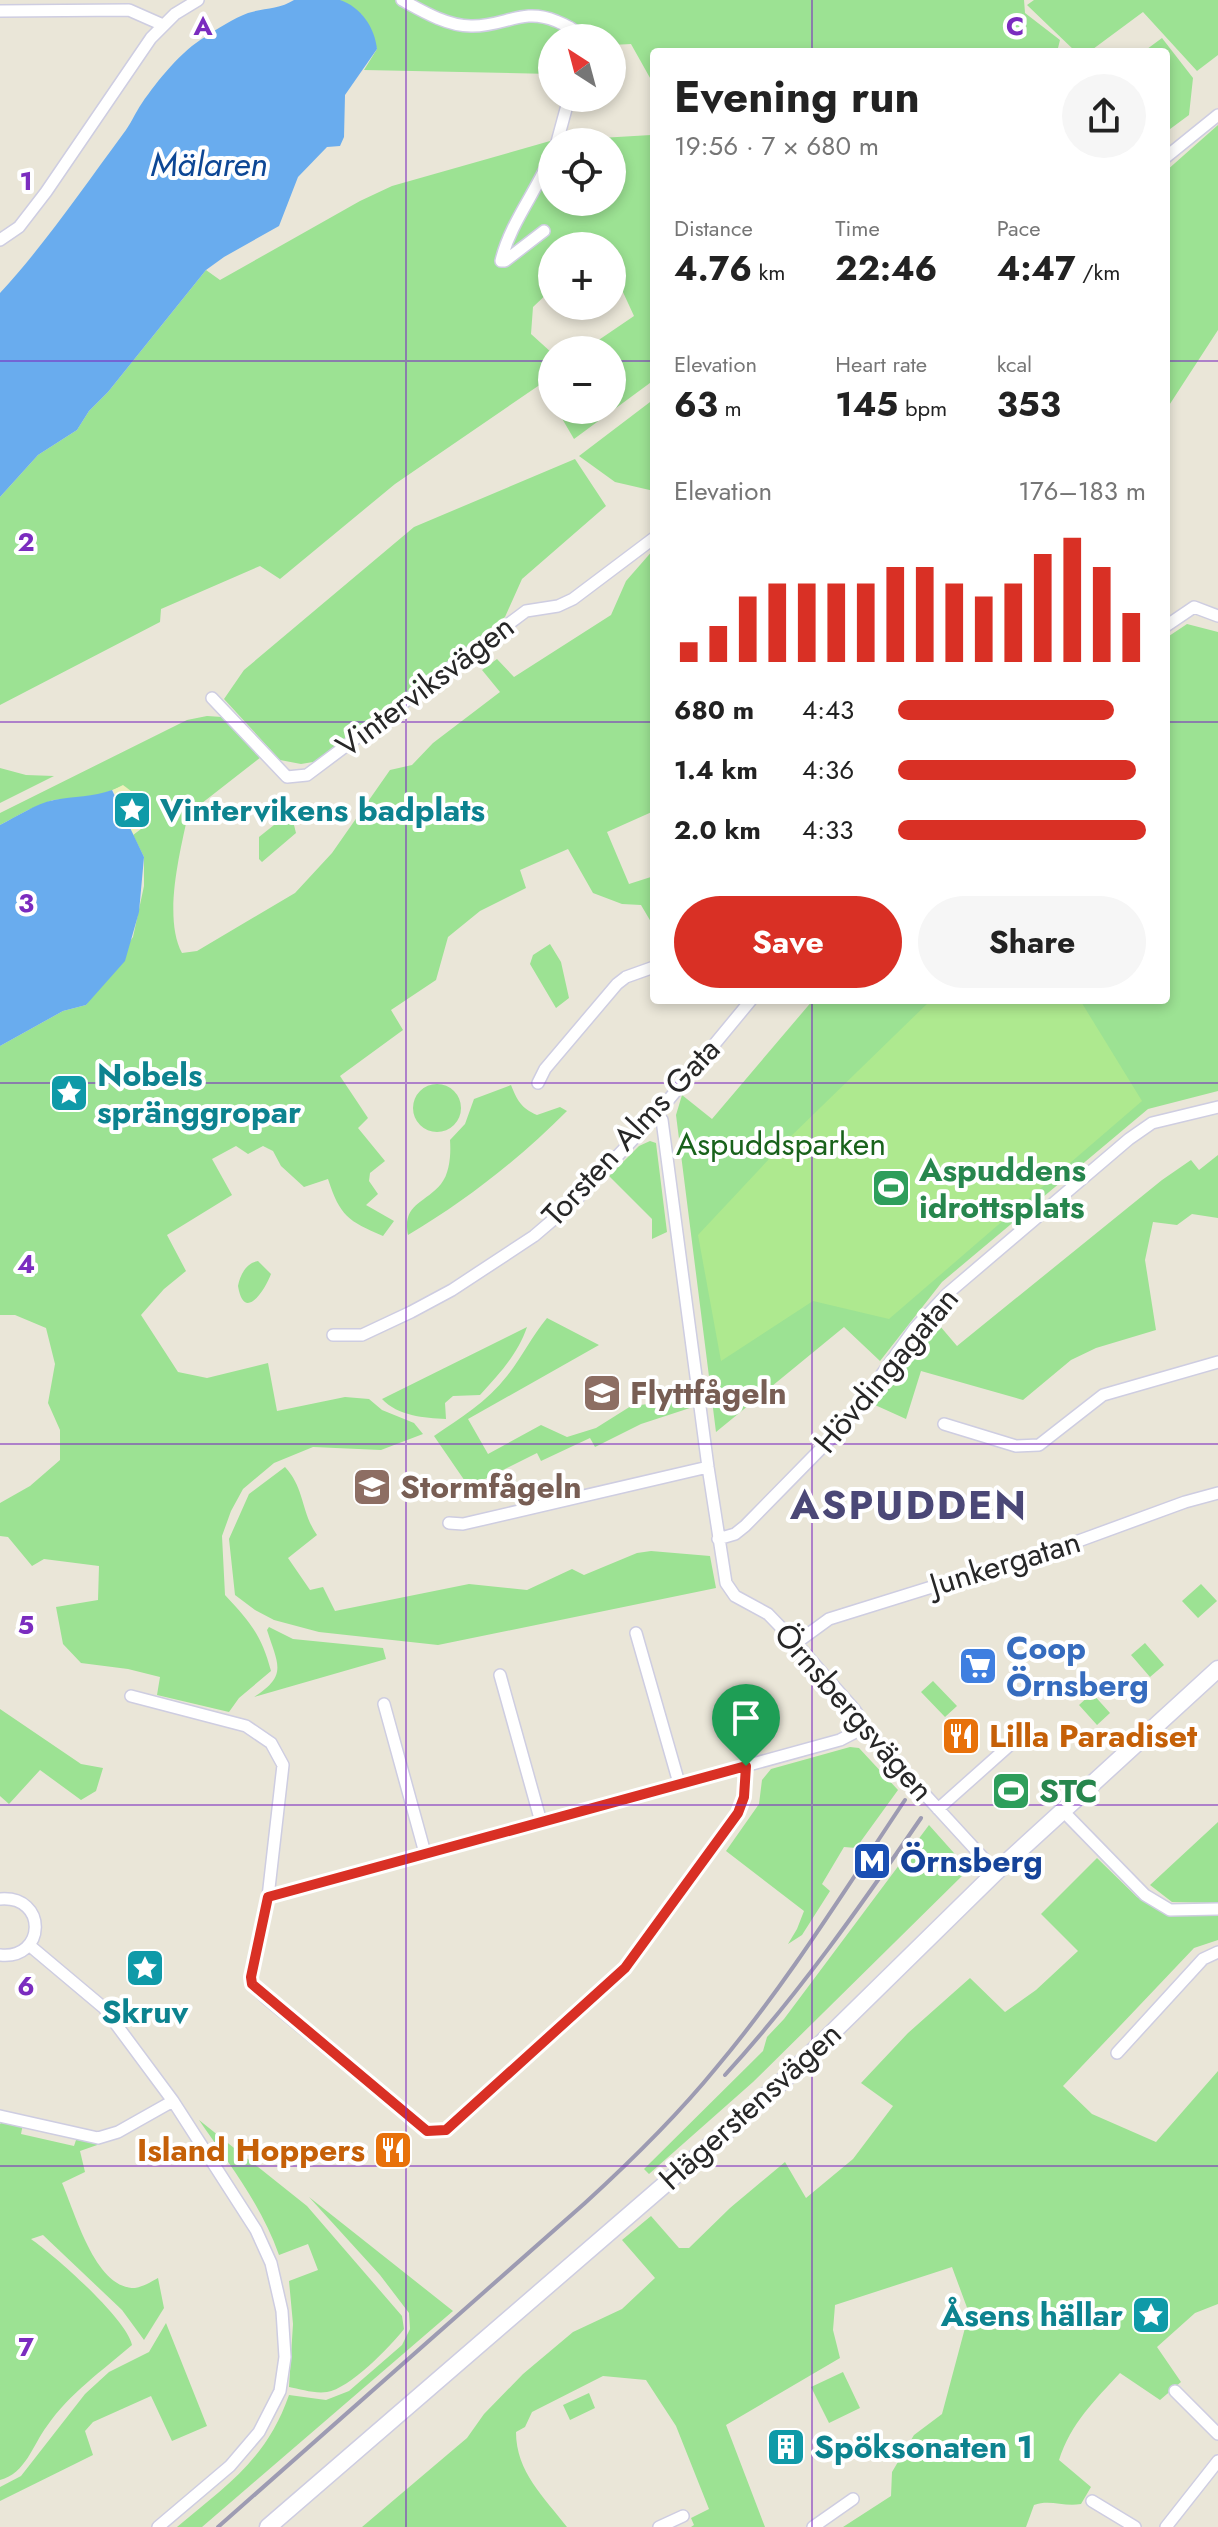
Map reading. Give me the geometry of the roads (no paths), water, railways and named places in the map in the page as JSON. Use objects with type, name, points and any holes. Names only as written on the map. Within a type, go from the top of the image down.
[{"type":"street","points":[[0,240],[19,227],[46,192],[163,25],[198,0]]},
{"type":"street","points":[[402,0],[433,16],[470,26],[526,15],[545,16],[563,24]]},
{"type":"street","points":[[0,11],[129,10],[163,25]]},
{"type":"street","points":[[1170,154],[1218,115]]},
{"type":"street","points":[[538,183],[506,239],[501,261],[544,231]]},
{"type":"street","name":"Vinterviksvägen","points":[[212,698],[287,777],[307,775],[526,611],[558,606],[573,599],[650,541]]},
{"type":"street","points":[[1170,623],[1194,607],[1218,616]]},
{"type":"street","points":[[538,1083],[545,1069],[617,984],[626,977],[650,968]]},
{"type":"street","name":"Torsten Alms Gata","points":[[333,1335],[362,1335],[411,1312],[452,1290],[534,1236],[575,1201],[656,1115],[744,1004]]},
{"type":"street","name":"Hövdingagatan","points":[[718,1539],[735,1534],[745,1526],[849,1420],[915,1328],[947,1294],[1129,1139],[1152,1123],[1218,1107]]},
{"type":"street","points":[[656,1115],[662,1120],[718,1539]]},
{"type":"street","points":[[944,1424],[1016,1446],[1039,1445],[1103,1395],[1218,1362]]},
{"type":"street","points":[[449,1523],[463,1524],[708,1467]]},
{"type":"street","name":"Junkergatan","points":[[796,1643],[829,1619],[1073,1543],[1218,1493]]},
{"type":"street","name":"Örnsbergsvägen","points":[[718,1539],[730,1590],[735,1596],[768,1614],[796,1643],[854,1709],[865,1727],[996,1872]]},
{"type":"street","points":[[636,1633],[679,1783]]},
{"type":"street","name":"Hägerstensvägen","points":[[268,2527],[737,2122],[996,1872],[1218,1669]]},
{"type":"street","points":[[500,1675],[541,1822]]},
{"type":"street","points":[[131,1696],[246,1726],[271,1743],[283,1765],[268,1897],[252,1984],[427,2131],[446,2130],[625,1968],[738,1813],[744,1797],[746,1766]]},
{"type":"street","points":[[384,1704],[425,1853]]},
{"type":"street","points":[[268,1897],[840,1740],[865,1727]]},
{"type":"street","name":"Örnsbergsvägen","points":[[938,1809],[1011,1744]]},
{"type":"street","points":[[1062,1810],[1145,1895],[1170,1910],[1218,1909]]},
{"type":"street","points":[[0,1899],[18,1900],[31,1912],[36,1929],[29,1945],[16,1955],[0,1955]]},
{"type":"street","points":[[29,1945],[104,2008],[173,2101],[256,2230],[271,2263],[282,2311],[285,2357],[280,2391],[259,2432],[230,2466],[158,2527]]},
{"type":"street","points":[[1117,2053],[1203,1959],[1218,1952]]},
{"type":"street","points":[[0,2116],[98,2138],[118,2132],[173,2101]]},
{"type":"street","points":[[1175,2391],[1218,2434]]},
{"type":"street","points":[[1166,2527],[1218,2461]]},
{"type":"street","points":[[813,2527],[853,2499]]},
{"type":"street","points":[[1092,2501],[1135,2527]]},
{"type":"street","points":[[659,2527],[683,2516]]},
{"type":"water","name":"Mälaren","points":[[294,0],[340,0],[348,3],[366,19],[373,33],[377,49],[345,95],[344,137],[340,146],[327,147],[298,177],[279,226],[206,270],[108,392],[89,411],[77,430],[38,455],[0,497],[0,293],[49,235],[126,130],[148,94],[179,58],[196,43],[237,18]]},
{"type":"water","points":[[112,790],[144,857],[139,912],[125,961],[86,1005],[63,1011],[0,1046],[0,825],[47,802]]},
{"type":"railway","points":[[218,2527],[585,2203],[669,2121],[766,2004],[905,1800]]},
{"type":"railway","points":[[725,2075],[803,1982],[921,1818]]},
{"type":"place","name":"Vintervikens badplats","points":[[132,810]]},
{"type":"place","name":"Nobels spränggropar","points":[[69,1093]]},
{"type":"place","name":"Aspuddens idrottsplats","points":[[891,1188]]},
{"type":"place","name":"Flyttfågeln","points":[[602,1393]]},
{"type":"place","name":"Stormfågeln","points":[[372,1487]]},
{"type":"place","name":"Coop Örnsberg","points":[[978,1666]]},
{"type":"place","name":"Lilla Paradiset","points":[[961,1736]]},
{"type":"place","name":"STC","points":[[1011,1791]]},
{"type":"place","name":"Örnsberg","points":[[872,1861]]},
{"type":"place","name":"Skruv","points":[[145,1968]]},
{"type":"place","name":"Island Hoppers","points":[[393,2150]]},
{"type":"place","name":"Åsens hällar","points":[[1151,2315]]},
{"type":"place","name":"Spöksonaten 1","points":[[786,2447]]},
{"type":"district","name":"ASPUDDEN","points":[[909,1505]]},
{"type":"park label","name":"Aspuddsparken","points":[[781,1144]]}]
